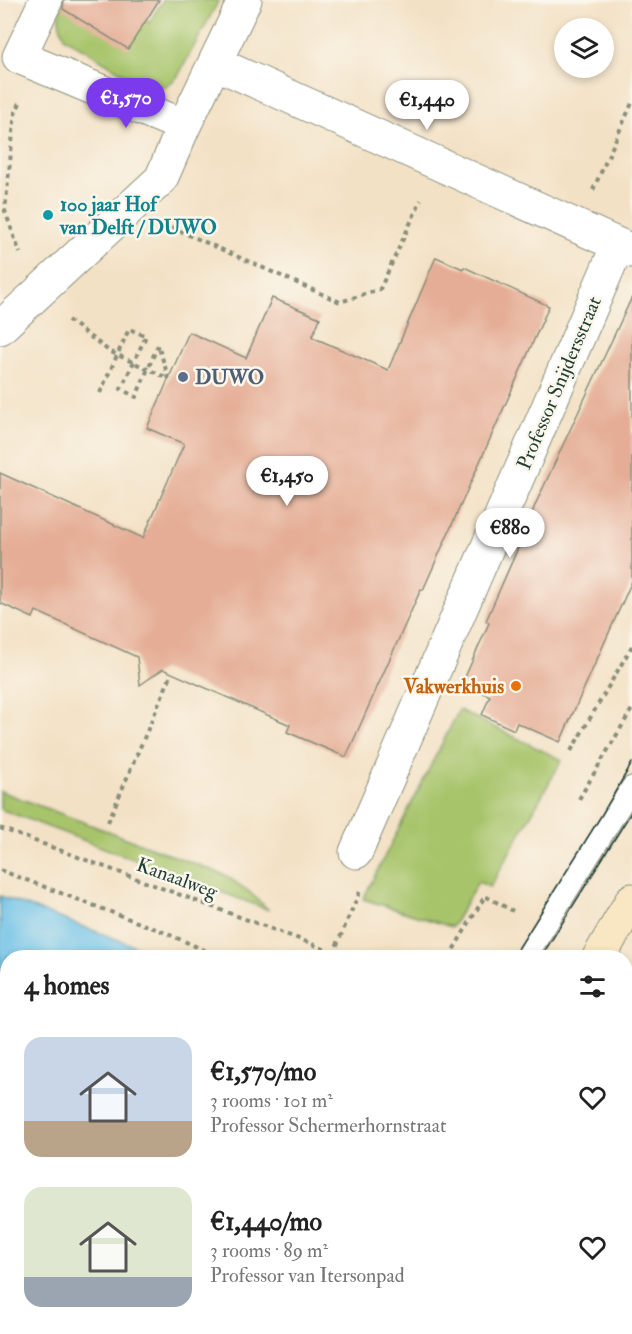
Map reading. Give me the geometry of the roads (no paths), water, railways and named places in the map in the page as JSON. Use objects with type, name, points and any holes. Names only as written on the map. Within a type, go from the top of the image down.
[{"type":"main road","points":[[603,950],[632,900]]},
{"type":"street","points":[[46,0],[19,57],[184,126]]},
{"type":"street","points":[[0,328],[161,179],[245,0]]},
{"type":"street","points":[[215,63],[625,248]]},
{"type":"street","name":"Professor Snijdersstraat","points":[[356,852],[625,248]]},
{"type":"lane","points":[[530,950],[632,787]]},
{"type":"water","points":[[0,896],[146,950],[0,950]]},
{"type":"tram line","points":[[517,950],[632,763]]},
{"type":"tram line","points":[[545,950],[632,811]]},
{"type":"place","name":"100 jaar Hof van Delft / DUWO","points":[[48,215]]},
{"type":"place","name":"DUWO","points":[[183,377]]},
{"type":"place","name":"Vakwerkhuis","points":[[516,686]]}]
